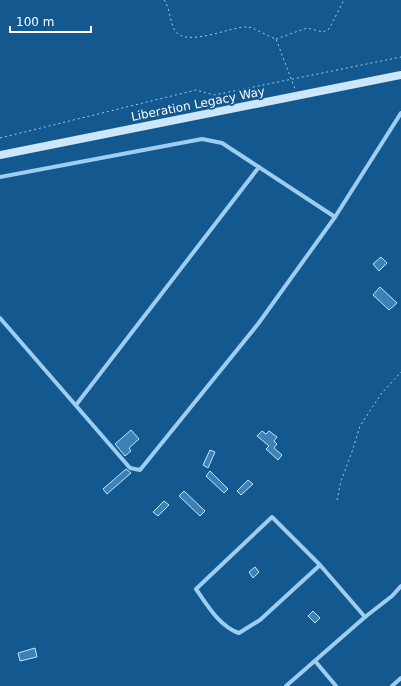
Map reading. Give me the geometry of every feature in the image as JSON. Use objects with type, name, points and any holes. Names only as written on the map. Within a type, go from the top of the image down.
[{"type":"main road","name":"Liberation Legacy Way","points":[[0,155],[401,75]]},
{"type":"street","points":[[0,318],[130,468],[140,470],[258,324],[335,217],[401,113]]},
{"type":"street","points":[[0,177],[202,139],[222,143],[335,217]]},
{"type":"street","points":[[76,405],[226,212],[259,167]]},
{"type":"street","points":[[320,565],[260,620],[239,633],[231,630],[213,612],[196,589],[272,517],[320,565],[365,618]]},
{"type":"street","points":[[286,686],[392,596],[401,586]]},
{"type":"street","points":[[315,661],[336,686]]},
{"type":"street","points":[[392,686],[401,678]]},
{"type":"path","points":[[164,0],[173,27],[180,36],[189,38],[229,31],[238,27],[250,27],[263,35],[276,39],[307,28],[323,32],[329,29],[344,0]]},
{"type":"path","points":[[276,39],[290,79],[298,96]]},
{"type":"path","points":[[0,138],[196,90],[214,94],[401,57]]},
{"type":"path","points":[[337,500],[341,481],[360,426],[381,394],[401,372]]},
{"type":"building","points":[[381,257],[387,263],[379,271],[373,264]]},
{"type":"building","points":[[380,287],[397,303],[389,310],[373,295]]},
{"type":"building","points":[[131,430],[139,439],[129,448],[131,451],[125,456],[115,444]]},
{"type":"building","points":[[262,431],[266,434],[269,431],[277,437],[274,441],[277,444],[274,448],[282,455],[278,460],[266,449],[269,446],[257,436]]},
{"type":"building","points":[[210,450],[215,452],[208,468],[203,465]]},
{"type":"building","points":[[126,469],[131,473],[107,494],[103,489]]},
{"type":"building","points":[[210,471],[228,489],[224,493],[206,476]]},
{"type":"building","points":[[248,480],[253,484],[241,495],[237,491]]},
{"type":"building","points":[[184,491],[205,511],[200,516],[179,496]]},
{"type":"building","points":[[164,501],[169,505],[158,516],[153,512]]},
{"type":"building","points":[[255,567],[259,572],[253,578],[249,572]]},
{"type":"building","points":[[313,611],[320,618],[315,623],[308,616]]},
{"type":"building","points":[[35,648],[37,657],[20,661],[18,653]]}]
